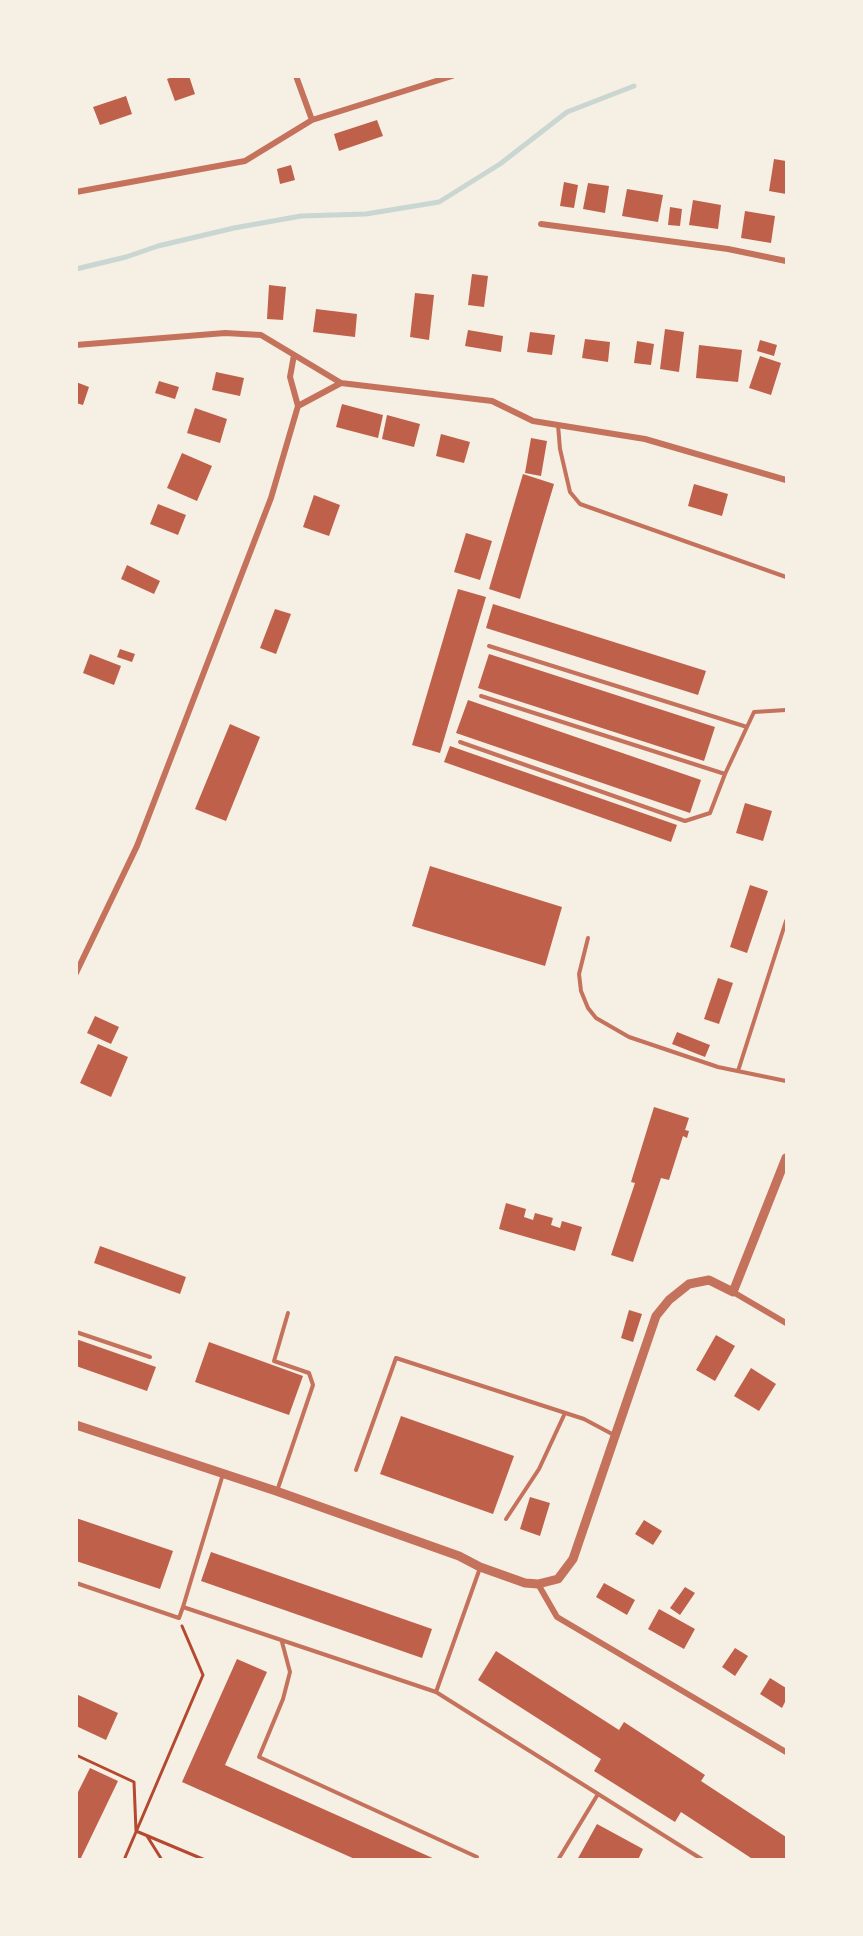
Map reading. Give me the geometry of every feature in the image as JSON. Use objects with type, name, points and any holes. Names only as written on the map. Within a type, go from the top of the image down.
[{"type":"street","points":[[296,76],[312,120]]},
{"type":"street","points":[[76,192],[245,161],[312,120],[452,76]]},
{"type":"street","points":[[541,224],[728,249],[786,261]]},
{"type":"street","points":[[76,345],[225,333],[261,335],[341,383],[492,401],[534,422],[645,439],[786,480]]},
{"type":"street","points":[[76,973],[137,846],[271,498],[298,406],[290,377],[294,355]]},
{"type":"street","points":[[298,406],[341,383]]},
{"type":"street","points":[[733,1292],[786,1158]]},
{"type":"street","points":[[76,1425],[276,1491],[459,1556],[480,1567],[525,1583],[538,1584],[558,1579],[573,1559],[656,1316],[669,1300],[689,1284],[709,1280],[786,1323]]},
{"type":"street","points":[[538,1584],[557,1617],[786,1752]]},
{"type":"lane","points":[[558,425],[560,449],[570,492],[580,504],[786,577]]},
{"type":"lane","points":[[489,646],[747,727]]},
{"type":"lane","points":[[481,696],[725,774]]},
{"type":"lane","points":[[460,742],[685,821],[710,813],[725,774],[754,712],[786,710]]},
{"type":"lane","points":[[738,1071],[786,921]]},
{"type":"lane","points":[[588,938],[579,974],[581,991],[588,1008],[596,1018],[629,1037],[718,1067],[786,1081]]},
{"type":"lane","points":[[276,1491],[313,1385],[309,1373],[274,1361],[288,1313]]},
{"type":"lane","points":[[76,1332],[150,1357]]},
{"type":"lane","points":[[356,1470],[396,1358],[584,1419],[615,1435]]},
{"type":"lane","points":[[506,1518],[539,1470],[565,1413]]},
{"type":"lane","points":[[76,1583],[179,1618],[224,1474]]},
{"type":"lane","points":[[436,1692],[480,1567]]},
{"type":"lane","points":[[183,1607],[436,1692],[703,1860]]},
{"type":"lane","points":[[281,1641],[290,1671],[283,1699],[259,1757],[477,1859]]},
{"type":"lane","points":[[558,1860],[598,1794]]},
{"type":"path","points":[[124,1860],[202,1675],[179,1618]]},
{"type":"path","points":[[76,1755],[134,1782],[136,1831]]},
{"type":"path","points":[[136,1831],[205,1860]]},
{"type":"path","points":[[147,1835],[162,1860]]},
{"type":"building","points":[[175,76],[189,76],[195,94],[175,101],[167,79]]},
{"type":"building","points":[[126,96],[132,114],[100,125],[93,107]]},
{"type":"building","points":[[377,120],[383,136],[339,151],[334,134]]},
{"type":"building","points":[[774,159],[786,161],[786,194],[769,191]]},
{"type":"building","points":[[291,165],[295,180],[280,184],[277,169]]},
{"type":"building","points":[[564,182],[578,185],[574,208],[560,206]]},
{"type":"building","points":[[588,183],[609,186],[605,213],[583,209]]},
{"type":"building","points":[[627,189],[663,195],[658,222],[622,216]]},
{"type":"building","points":[[693,200],[721,205],[718,229],[689,225]]},
{"type":"building","points":[[670,207],[682,209],[680,226],[668,225]]},
{"type":"building","points":[[745,211],[775,216],[771,243],[741,238]]},
{"type":"building","points":[[472,274],[488,276],[484,307],[468,305]]},
{"type":"building","points":[[269,285],[286,287],[283,320],[267,319]]},
{"type":"building","points":[[415,293],[434,295],[429,340],[410,337]]},
{"type":"building","points":[[316,309],[357,314],[355,337],[313,332]]},
{"type":"building","points":[[665,329],[684,332],[679,372],[660,369]]},
{"type":"building","points":[[468,330],[503,336],[501,352],[465,346]]},
{"type":"building","points":[[530,332],[555,335],[552,355],[527,352]]},
{"type":"building","points":[[585,339],[610,342],[608,362],[582,358]]},
{"type":"building","points":[[760,340],[777,345],[774,356],[757,351]]},
{"type":"building","points":[[637,341],[654,344],[651,365],[634,363]]},
{"type":"building","points":[[699,345],[742,350],[738,382],[696,378]]},
{"type":"building","points":[[760,356],[781,363],[771,395],[749,388]]},
{"type":"building","points":[[216,372],[244,378],[240,396],[212,390]]},
{"type":"building","points":[[159,381],[179,387],[175,399],[155,393]]},
{"type":"building","points":[[76,382],[89,387],[83,405],[76,403]]},
{"type":"building","points":[[342,404],[383,415],[378,438],[336,427]]},
{"type":"building","points":[[195,408],[227,419],[220,443],[187,433]]},
{"type":"building","points":[[387,415],[420,424],[414,447],[382,439]]},
{"type":"building","points":[[441,434],[470,442],[464,463],[436,456]]},
{"type":"building","points":[[531,438],[547,441],[541,476],[525,473]]},
{"type":"building","points":[[182,453],[212,466],[197,501],[167,488]]},
{"type":"building","points":[[523,474],[554,484],[520,599],[489,589]]},
{"type":"building","points":[[694,484],[728,494],[722,516],[688,506]]},
{"type":"building","points":[[314,495],[340,505],[329,536],[303,527]]},
{"type":"building","points":[[158,504],[186,515],[178,535],[150,524]]},
{"type":"building","points":[[466,533],[492,541],[480,580],[454,572]]},
{"type":"building","points":[[127,565],[160,581],[154,594],[121,579]]},
{"type":"building","points":[[458,589],[486,597],[440,753],[412,745]]},
{"type":"building","points":[[493,604],[706,671],[698,695],[486,628]]},
{"type":"building","points":[[275,609],[291,614],[276,654],[260,648]]},
{"type":"building","points":[[120,649],[135,654],[132,662],[117,657]]},
{"type":"building","points":[[90,654],[121,666],[114,685],[83,673]]},
{"type":"building","points":[[489,654],[715,727],[704,761],[478,688]]},
{"type":"building","points":[[468,700],[701,780],[690,813],[456,733]]},
{"type":"building","points":[[230,724],[260,737],[226,821],[195,809]]},
{"type":"building","points":[[450,746],[677,825],[671,842],[444,762]]},
{"type":"building","points":[[745,803],[772,811],[763,841],[736,833]]},
{"type":"building","points":[[430,866],[562,907],[545,966],[412,926]]},
{"type":"building","points":[[750,885],[768,891],[747,953],[730,947]]},
{"type":"building","points":[[718,978],[733,983],[719,1024],[704,1019]]},
{"type":"building","points":[[95,1016],[119,1027],[111,1044],[87,1033]]},
{"type":"building","points":[[677,1032],[710,1045],[705,1057],[672,1044]]},
{"type":"building","points":[[98,1044],[128,1057],[111,1097],[80,1083]]},
{"type":"building","points":[[654,1107],[689,1118],[685,1130],[689,1131],[687,1138],[683,1136],[669,1180],[661,1178],[633,1262],[611,1255],[635,1183],[631,1182]]},
{"type":"building","points":[[506,1203],[526,1209],[524,1217],[533,1220],[535,1213],[553,1218],[551,1225],[560,1228],[562,1221],[582,1227],[575,1251],[499,1229]]},
{"type":"building","points":[[100,1246],[186,1277],[180,1294],[94,1263]]},
{"type":"building","points":[[629,1310],[642,1314],[633,1342],[621,1338]]},
{"type":"building","points":[[716,1335],[735,1346],[715,1381],[696,1370]]},
{"type":"building","points":[[76,1339],[156,1367],[147,1391],[76,1366]]},
{"type":"building","points":[[209,1342],[303,1376],[289,1415],[195,1382]]},
{"type":"building","points":[[751,1368],[776,1384],[759,1411],[734,1396]]},
{"type":"building","points":[[401,1416],[514,1456],[493,1514],[380,1474]]},
{"type":"building","points":[[530,1497],[550,1503],[540,1536],[520,1529]]},
{"type":"building","points":[[76,1518],[173,1551],[160,1589],[76,1561]]},
{"type":"building","points":[[644,1520],[662,1531],[653,1545],[635,1534]]},
{"type":"building","points":[[211,1552],[432,1629],[422,1658],[201,1581]]},
{"type":"building","points":[[604,1583],[635,1600],[627,1615],[596,1597]]},
{"type":"building","points":[[685,1587],[695,1593],[680,1615],[670,1608]]},
{"type":"building","points":[[659,1609],[695,1629],[684,1649],[648,1629]]},
{"type":"building","points":[[735,1648],[748,1656],[735,1676],[722,1667]]},
{"type":"building","points":[[496,1651],[619,1730],[624,1722],[705,1775],[701,1781],[786,1837],[786,1860],[754,1860],[681,1812],[675,1822],[594,1771],[601,1759],[478,1680]]},
{"type":"building","points":[[237,1659],[267,1672],[225,1765],[437,1860],[357,1860],[182,1782]]},
{"type":"building","points":[[770,1678],[786,1688],[786,1700],[782,1708],[760,1694]]},
{"type":"building","points":[[76,1694],[118,1713],[106,1740],[76,1726]]},
{"type":"building","points":[[90,1768],[118,1781],[80,1860],[76,1860],[76,1796]]},
{"type":"building","points":[[597,1824],[643,1849],[638,1860],[577,1860]]},
{"type":"waterway","points":[[76,269],[234,228],[301,216],[366,214],[439,202],[500,164],[567,112],[634,86]]}]
